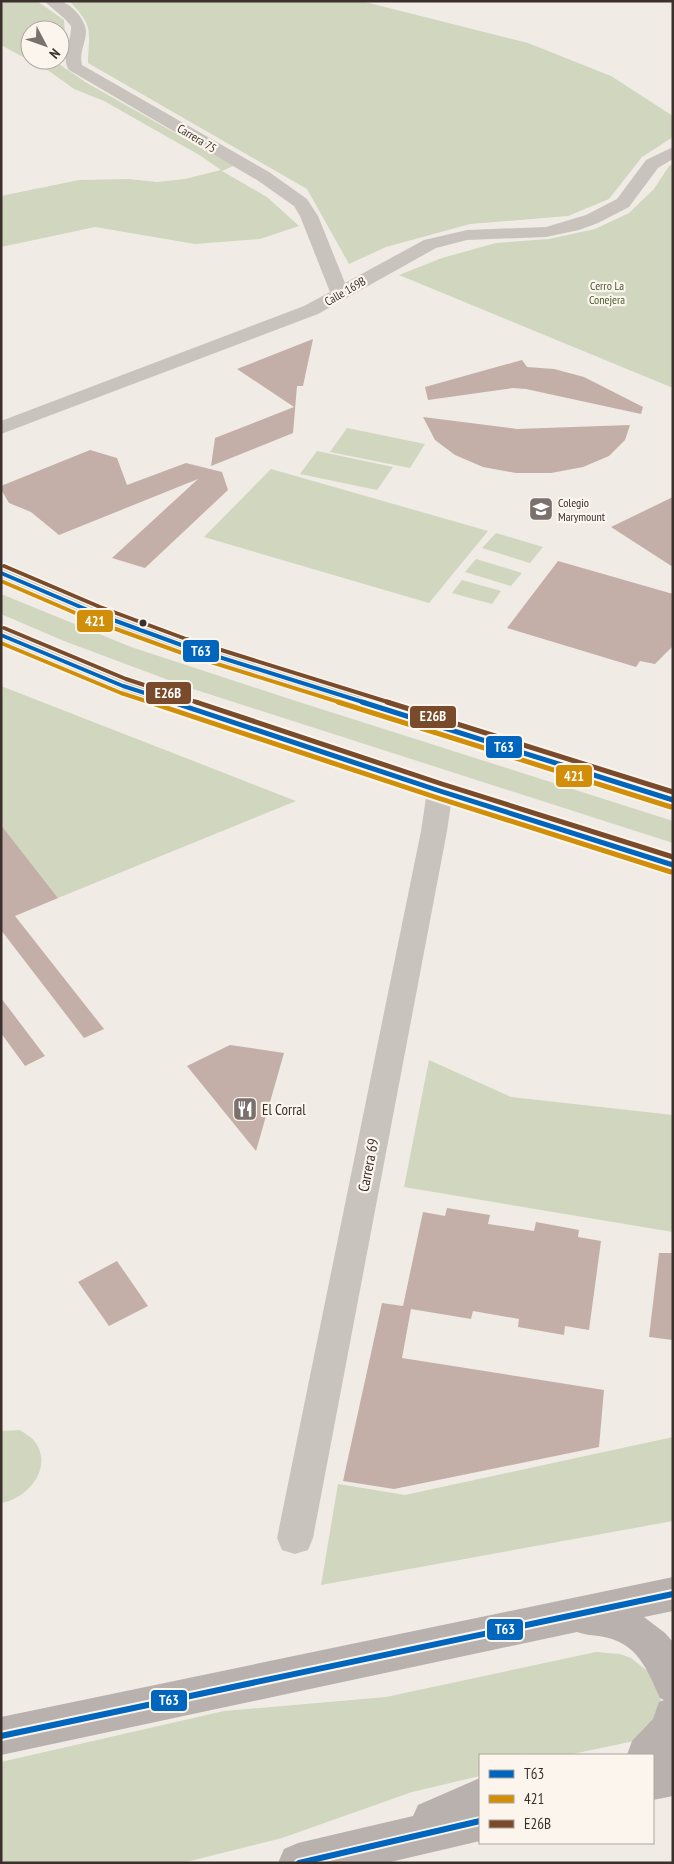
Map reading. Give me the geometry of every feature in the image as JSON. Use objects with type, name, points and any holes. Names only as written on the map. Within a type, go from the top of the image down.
[{"type":"highway","points":[[1,573],[97,614],[184,646],[673,800]]},
{"type":"highway","points":[[1,636],[123,686],[440,791],[673,865]]},
{"type":"main road","points":[[1,1736],[673,1594]]},
{"type":"main road","points":[[558,1617],[593,1617],[625,1625],[653,1645],[671,1674],[673,1685]]},
{"type":"main road","points":[[647,1754],[660,1743],[672,1722],[673,1715]]},
{"type":"main road","points":[[654,1781],[673,1776]]},
{"type":"main road","points":[[364,1848],[479,1798]]},
{"type":"main road","points":[[298,1863],[479,1821]]},
{"type":"street","name":"Carrera 75","points":[[51,1],[77,22],[80,31],[72,59],[75,66],[263,176],[301,204],[309,216],[340,294]]},
{"type":"street","name":"Calle 169B","points":[[3,424],[306,312],[410,253],[439,241],[468,236],[546,232],[573,226],[592,219],[622,203],[635,189],[644,172],[652,164],[672,153]]},
{"type":"street","name":"Carrera 69","points":[[295,1538],[440,791]]},
{"type":"green space","points":[[1,1],[37,1],[64,20],[20,20],[20,55],[1,45]]},
{"type":"green space","points":[[69,1],[361,1],[528,43],[611,76],[673,116],[673,137],[642,157],[609,199],[568,216],[470,224],[386,247],[349,264],[307,189],[88,63],[88,29],[83,17]]},
{"type":"green space","points":[[47,70],[68,70],[87,83],[233,166],[222,171],[267,197],[299,226],[260,239],[195,244],[95,227],[1,247],[1,196],[79,180],[128,179],[157,182],[185,179],[221,170],[201,156],[104,101],[74,89]]},
{"type":"green space","name":"Cerro La Conejera","points":[[673,164],[673,388],[399,275],[442,258],[496,243],[549,239],[595,229],[629,213],[654,189],[669,166]]},
{"type":"green space","points":[[347,428],[425,444],[410,468],[330,452]]},
{"type":"green space","points":[[317,451],[393,467],[377,490],[300,474]]},
{"type":"green space","points":[[271,469],[488,531],[429,603],[204,537]]},
{"type":"green space","points":[[496,533],[543,547],[530,563],[482,548]]},
{"type":"green space","points":[[476,559],[522,573],[511,586],[465,572]]},
{"type":"green space","points":[[462,580],[501,591],[492,604],[452,593]]},
{"type":"green space","points":[[1,594],[131,647],[673,821],[673,843],[190,688],[64,641],[1,614]]},
{"type":"green space","points":[[1,686],[296,801],[58,898],[1,825]]},
{"type":"green space","points":[[429,1060],[511,1097],[673,1115],[673,1232],[404,1187]]},
{"type":"green space","points":[[20,1430],[34,1440],[40,1452],[39,1472],[35,1481],[28,1489],[11,1500],[1,1503],[1,1431]]},
{"type":"green space","points":[[673,1437],[673,1521],[321,1585],[338,1484],[405,1495]]},
{"type":"green space","points":[[596,1652],[620,1654],[631,1658],[650,1673],[658,1685],[661,1703],[659,1715],[634,1741],[573,1754],[479,1754],[479,1776],[412,1792],[282,1838],[182,1863],[1,1863],[1,1762],[224,1711],[386,1697]]},
{"type":"building","points":[[313,339],[303,386],[297,386],[293,433],[211,466],[215,438],[294,407],[237,369]]},
{"type":"building","points":[[522,360],[527,367],[554,369],[584,377],[643,407],[641,414],[526,389],[513,388],[428,400],[425,387]]},
{"type":"building","points":[[423,417],[517,429],[630,425],[625,440],[609,456],[583,467],[551,473],[516,473],[483,467],[455,455],[435,440]]},
{"type":"building","points":[[90,450],[117,458],[127,485],[186,463],[222,472],[228,490],[145,568],[112,558],[198,479],[59,535],[31,512],[9,503],[1,489],[1,486]]},
{"type":"building","points":[[673,497],[673,567],[611,527]]},
{"type":"building","points":[[558,561],[673,594],[673,646],[655,664],[640,661],[636,667],[507,628]]},
{"type":"building","points":[[1,825],[58,898],[15,916],[104,1029],[84,1038],[1,930]]},
{"type":"building","points":[[1,998],[45,1056],[25,1066],[1,1033]]},
{"type":"building","name":"El Corral","points":[[230,1045],[284,1053],[256,1151],[187,1066]]},
{"type":"building","points":[[447,1208],[490,1215],[488,1224],[534,1231],[536,1222],[579,1230],[578,1237],[601,1241],[589,1330],[565,1326],[564,1335],[518,1327],[519,1319],[473,1311],[471,1319],[411,1309],[402,1358],[604,1390],[599,1447],[394,1489],[343,1481],[382,1303],[403,1306],[423,1212],[445,1216]]},
{"type":"building","points":[[659,1253],[673,1253],[673,1340],[649,1337]]},
{"type":"building","points":[[117,1261],[148,1306],[109,1326],[78,1282]]},
{"type":"transit line","name":"E26B","points":[[4,566],[100,607],[186,639],[673,792]]},
{"type":"transit line","name":"T63","points":[[1,573],[97,614],[184,646],[673,800]]},
{"type":"transit line","name":"421","points":[[1,581],[94,621],[182,653],[671,807]]},
{"type":"transit line","name":"E26B","points":[[4,628],[126,679],[442,784],[673,857]]},
{"type":"transit line","name":"T63","points":[[1,635],[123,686],[440,791],[673,865]]},
{"type":"transit line","name":"421","points":[[1,643],[121,693],[438,798],[671,872]]},
{"type":"transit line","name":"T63","points":[[1,1736],[673,1594]]},
{"type":"transit line","name":"T63","points":[[299,1863],[479,1821]]},
{"type":"place","name":"Colegio Marymount","points":[[541,509]]},
{"type":"place","name":"El Corral","points":[[245,1109]]}]
